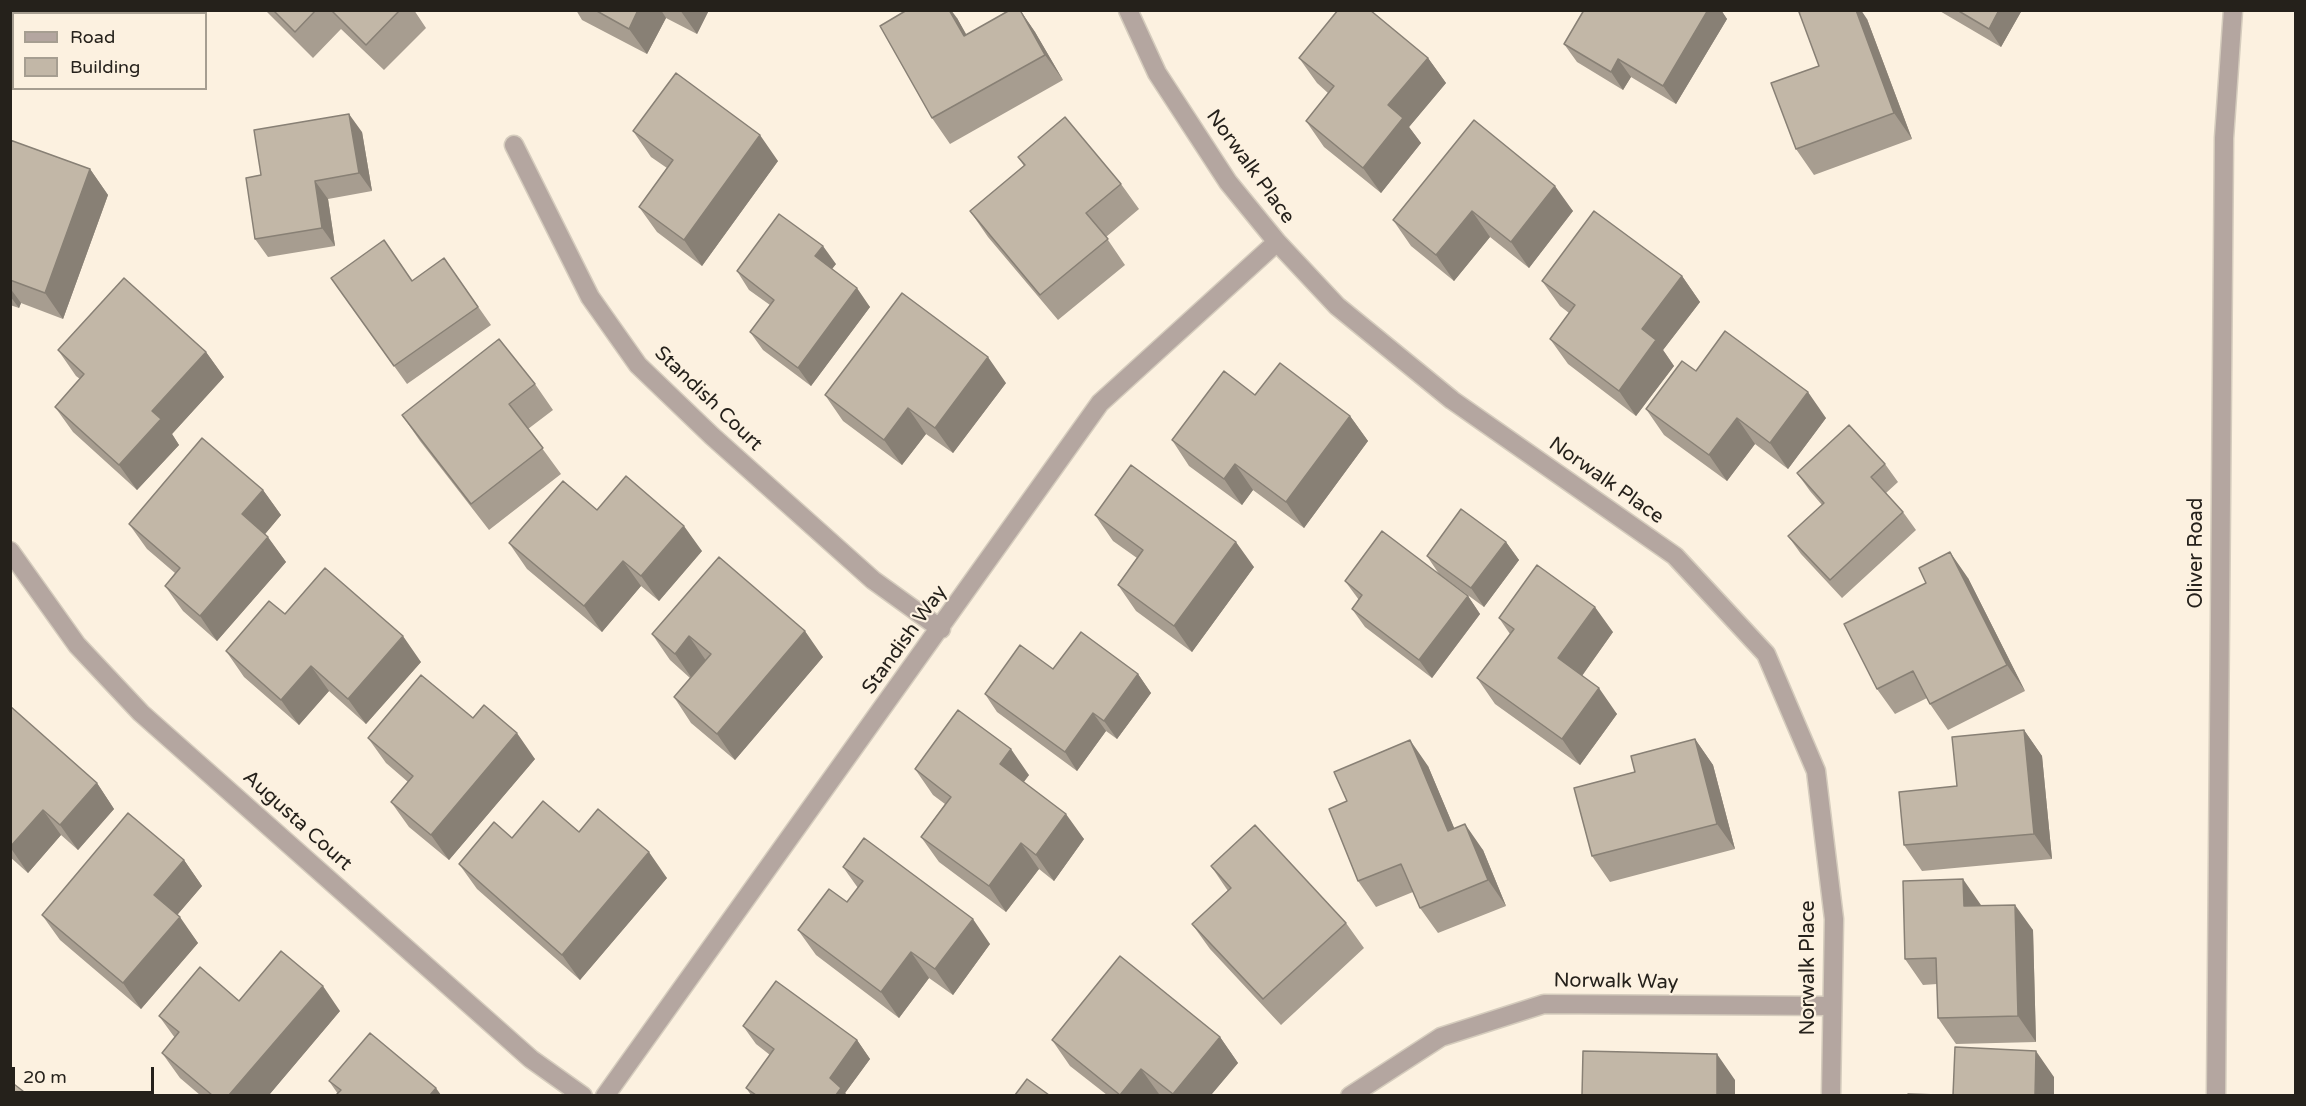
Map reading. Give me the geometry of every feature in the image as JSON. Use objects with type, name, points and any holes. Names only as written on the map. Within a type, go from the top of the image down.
[{"type":"street","name":"Norwalk Place","points":[[1128,10],[1157,73],[1228,182],[1276,242],[1337,306],[1452,400],[1675,556],[1766,654],[1816,771],[1834,919],[1831,1095]]},
{"type":"street","name":"Oliver Road","points":[[2216,1095],[2224,138],[2233,10]]},
{"type":"street","name":"Standish Court","points":[[514,145],[590,297],[638,365],[712,436],[873,580],[941,629]]},
{"type":"street","name":"Standish Way","points":[[604,1095],[941,629],[1100,403],[1276,242]]},
{"type":"street","name":"Augusta Court","points":[[10,551],[77,645],[141,713],[531,1059],[583,1095]]},
{"type":"street","name":"Norwalk Way","points":[[1350,1095],[1441,1037],[1544,1004],[1832,1006]]},
{"type":"building","points":[[273,10],[316,10],[295,32]]},
{"type":"building","points":[[331,10],[400,10],[366,45]]},
{"type":"building","points":[[595,10],[638,10],[629,29]]},
{"type":"building","points":[[907,10],[949,10],[964,36],[1010,10],[1020,10],[1045,55],[932,118],[880,26]]},
{"type":"building","points":[[1338,10],[1370,10],[1428,58],[1388,105],[1403,118],[1363,168],[1306,121],[1334,86],[1299,58]]},
{"type":"building","points":[[1584,10],[1708,10],[1663,86],[1618,59],[1611,72],[1564,44]]},
{"type":"building","points":[[1803,10],[1856,10],[1894,113],[1796,149],[1771,83],[1819,66],[1799,12]]},
{"type":"building","points":[[1957,10],[1999,10],[1989,29]]},
{"type":"building","points":[[676,73],[760,135],[684,240],[639,207],[673,160],[633,131]]},
{"type":"building","points":[[349,114],[359,173],[315,181],[322,228],[255,239],[246,178],[261,175],[254,130]]},
{"type":"building","points":[[1065,117],[1121,184],[1086,213],[1108,239],[1040,295],[970,211],[1025,165],[1018,157]]},
{"type":"building","points":[[1474,120],[1555,186],[1511,242],[1472,211],[1436,255],[1393,220]]},
{"type":"building","points":[[10,140],[90,169],[45,293],[10,280]]},
{"type":"building","points":[[1594,211],[1682,276],[1642,329],[1656,340],[1619,391],[1550,339],[1575,305],[1542,281]]},
{"type":"building","points":[[779,214],[823,246],[815,256],[857,288],[798,368],[750,332],[774,300],[737,271]]},
{"type":"building","points":[[384,240],[412,281],[444,258],[478,307],[394,366],[331,278]]},
{"type":"building","points":[[124,278],[206,352],[152,411],[161,419],[119,465],[55,407],[84,374],[58,350]]},
{"type":"building","points":[[902,293],[988,357],[935,428],[908,408],[884,440],[825,395]]},
{"type":"building","points":[[1725,331],[1808,392],[1770,443],[1737,418],[1709,455],[1646,409],[1682,361],[1696,371]]},
{"type":"building","points":[[499,339],[535,384],[509,404],[543,448],[471,504],[402,415]]},
{"type":"building","points":[[1280,363],[1350,416],[1286,502],[1235,464],[1224,479],[1172,440],[1224,371],[1255,395]]},
{"type":"building","points":[[1849,425],[1885,464],[1871,477],[1903,512],[1830,580],[1788,536],[1824,503],[1797,473]]},
{"type":"building","points":[[202,438],[263,490],[242,514],[268,537],[200,616],[165,586],[180,568],[129,524]]},
{"type":"building","points":[[1131,465],[1236,542],[1174,626],[1118,585],[1143,550],[1095,515]]},
{"type":"building","points":[[626,476],[684,526],[641,576],[623,561],[584,606],[509,543],[563,481],[597,510]]},
{"type":"building","points":[[1461,509],[1506,542],[1471,588],[1427,556]]},
{"type":"building","points":[[1382,531],[1468,596],[1419,660],[1352,609],[1362,595],[1345,581]]},
{"type":"building","points":[[1950,552],[2007,665],[1930,704],[1913,671],[1877,689],[1844,624],[1926,583],[1919,568]]},
{"type":"building","points":[[719,557],[805,631],[717,734],[674,697],[711,654],[689,636],[675,654],[652,634]]},
{"type":"building","points":[[1537,565],[1595,607],[1558,658],[1599,688],[1562,739],[1477,678],[1514,629],[1499,618]]},
{"type":"building","points":[[325,568],[403,636],[348,699],[311,666],[281,700],[226,651],[269,601],[285,614]]},
{"type":"building","points":[[1081,632],[1138,674],[1104,721],[1093,713],[1065,752],[985,694],[1020,645],[1053,669]]},
{"type":"building","points":[[421,675],[473,718],[484,705],[517,733],[431,835],[391,802],[413,776],[368,738]]},
{"type":"building","points":[[10,706],[97,783],[60,825],[43,810],[10,847]]},
{"type":"building","points":[[958,710],[1011,749],[1000,764],[1066,814],[1036,855],[1021,843],[989,886],[921,837],[951,797],[915,769]]},
{"type":"building","points":[[2024,730],[2034,834],[1904,845],[1899,792],[1957,786],[1952,737]]},
{"type":"building","points":[[1695,739],[1717,824],[1592,856],[1574,788],[1635,772],[1631,756]]},
{"type":"building","points":[[1410,740],[1448,831],[1465,824],[1488,880],[1420,908],[1401,864],[1358,881],[1329,809],[1347,801],[1334,772]]},
{"type":"building","points":[[543,801],[579,832],[598,809],[649,852],[562,955],[459,864],[494,822],[512,838]]},
{"type":"building","points":[[128,813],[184,860],[154,895],[180,917],[123,983],[42,915]]},
{"type":"building","points":[[1255,825],[1346,923],[1263,999],[1192,924],[1231,888],[1211,866]]},
{"type":"building","points":[[864,838],[973,919],[935,969],[911,952],[881,992],[798,930],[829,889],[847,902],[863,881],[843,867]]},
{"type":"building","points":[[1963,879],[1964,906],[2015,905],[2018,1016],[1938,1018],[1936,958],[1905,959],[1903,881]]},
{"type":"building","points":[[281,951],[323,986],[229,1095],[212,1095],[162,1053],[179,1032],[159,1016],[200,967],[239,1001]]},
{"type":"building","points":[[1120,956],[1220,1037],[1173,1094],[1141,1069],[1120,1095],[1052,1040]]},
{"type":"building","points":[[776,981],[857,1040],[830,1078],[841,1088],[836,1095],[756,1095],[746,1088],[774,1049],[743,1026]]},
{"type":"building","points":[[370,1033],[436,1088],[430,1095],[336,1095],[341,1090],[329,1081]]},
{"type":"building","points":[[1955,1047],[2036,1051],[2035,1095],[1953,1095]]},
{"type":"building","points":[[1583,1051],[1717,1054],[1717,1095],[1582,1095]]},
{"type":"building","points":[[1027,1079],[1049,1095],[1015,1095]]},
{"type":"building","points":[[10,1081],[28,1095],[10,1095]]}]
